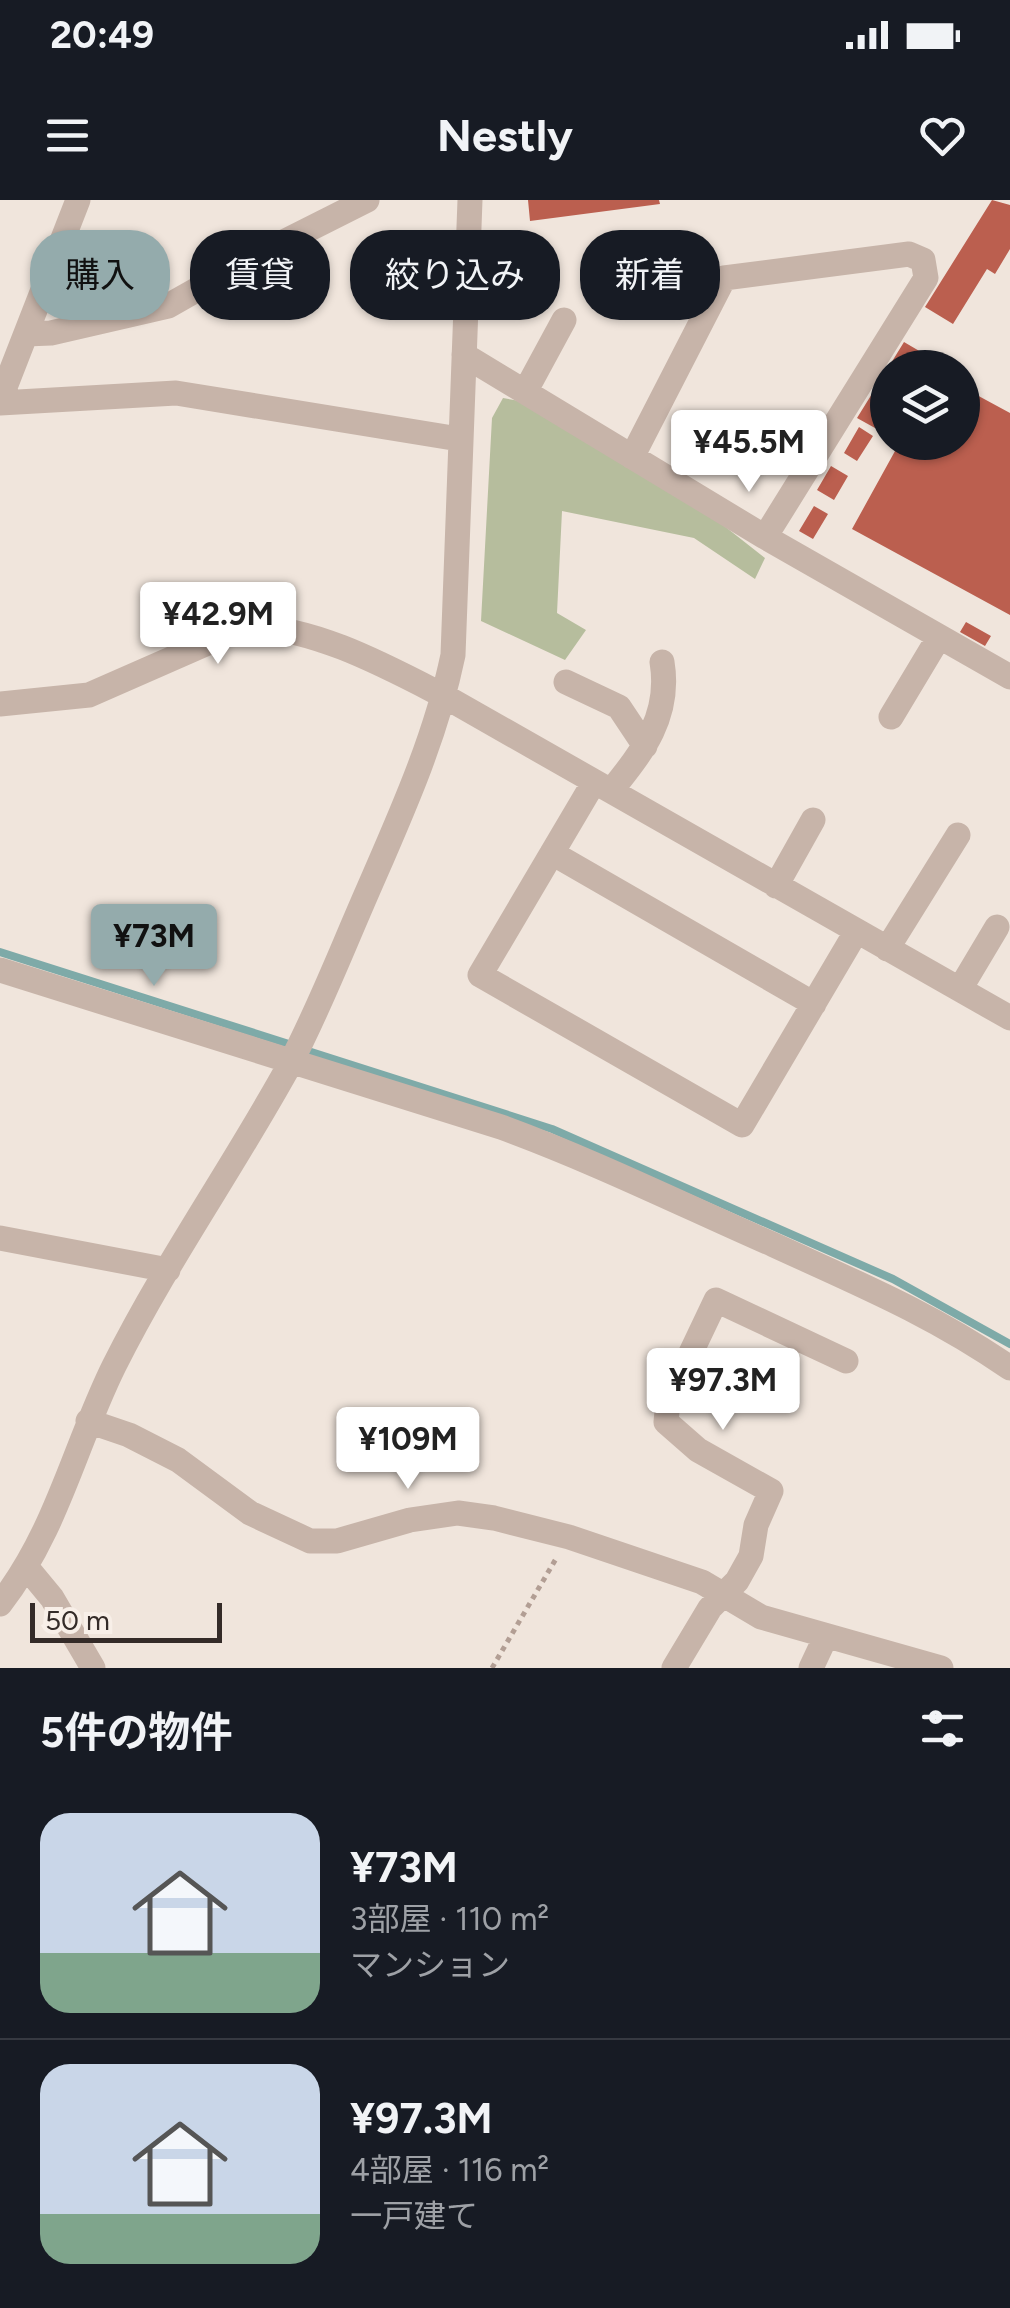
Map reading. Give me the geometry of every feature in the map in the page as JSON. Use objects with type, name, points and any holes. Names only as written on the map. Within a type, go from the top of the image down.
[{"type":"street","points":[[78,200],[0,402],[176,393],[459,439]]},
{"type":"street","points":[[26,334],[51,333],[168,306],[367,200]]},
{"type":"street","points":[[0,1604],[28,1568],[115,1364],[291,1061],[406,803],[444,696],[452,655],[470,200]]},
{"type":"street","points":[[632,457],[724,278],[909,254],[924,260],[926,278],[765,537]]},
{"type":"street","points":[[526,392],[564,320]]},
{"type":"street","points":[[464,355],[765,537],[1010,676]]},
{"type":"street","points":[[0,704],[89,695],[227,632],[264,626],[364,656],[444,696],[1010,1018]]},
{"type":"street","points":[[891,717],[939,636]]},
{"type":"street","points":[[662,662],[660,718],[646,746],[602,787],[552,853],[480,975],[742,1125],[856,932]]},
{"type":"street","points":[[566,682],[619,707],[646,746]]},
{"type":"street","points":[[776,886],[813,820]]},
{"type":"street","points":[[887,949],[958,834]]},
{"type":"street","points":[[552,853],[814,1004]]},
{"type":"street","points":[[960,990],[997,927]]},
{"type":"street","points":[[0,970],[575,1154],[888,1296],[952,1328],[1010,1368]]},
{"type":"street","points":[[0,1238],[168,1270]]},
{"type":"street","points":[[674,1668],[710,1608],[725,1595],[751,1556],[756,1525],[771,1491],[698,1450],[666,1422],[668,1401],[716,1300],[846,1362]]},
{"type":"street","points":[[88,1422],[129,1435],[178,1460],[250,1513],[310,1541],[337,1541],[410,1520],[458,1513],[569,1537],[702,1582],[761,1617],[941,1668]]},
{"type":"street","points":[[28,1568],[52,1598],[93,1668]]},
{"type":"street","points":[[811,1668],[826,1636]]},
{"type":"path","points":[[492,1668],[569,1537]]},
{"type":"green space","points":[[503,398],[520,401],[723,525],[765,558],[755,579],[694,538],[562,511],[557,613],[586,630],[565,660],[481,621],[492,418]]},
{"type":"building","points":[[528,200],[659,200],[660,204],[530,221]]},
{"type":"building","points":[[992,200],[1010,205],[1010,249],[995,274],[987,269],[953,324],[925,307]]},
{"type":"building","points":[[904,342],[918,350],[899,350]]},
{"type":"building","points":[[870,397],[870,425],[857,418]]},
{"type":"building","points":[[980,397],[1010,413],[1010,615],[852,529],[890,460],[980,460]]},
{"type":"building","points":[[859,427],[870,434],[857,461],[844,453]]},
{"type":"building","points":[[831,466],[848,476],[834,500],[817,490]]},
{"type":"building","points":[[814,506],[828,514],[813,539],[799,531]]},
{"type":"building","points":[[966,622],[991,636],[985,646],[960,632]]},
{"type":"waterway","points":[[0,952],[292,1045]]},
{"type":"waterway","points":[[305,1050],[552,1129],[893,1279],[1010,1344]]}]
